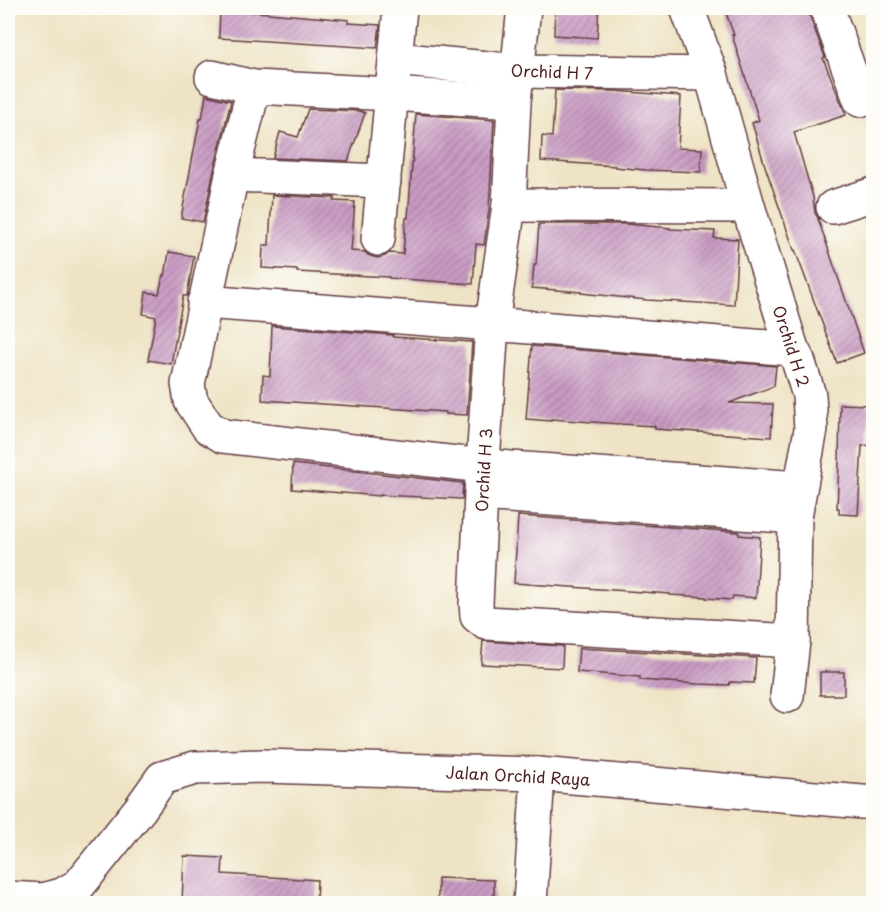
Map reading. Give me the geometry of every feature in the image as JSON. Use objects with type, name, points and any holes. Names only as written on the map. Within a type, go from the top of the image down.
[{"type":"street","points":[[378,239],[400,8]]},
{"type":"street","name":"Orchid H 3","points":[[524,8],[516,86],[509,205],[492,324],[482,480],[477,616],[486,623],[793,641]]},
{"type":"street","name":"Orchid H 2","points":[[687,8],[711,74],[748,206],[792,349],[798,360],[809,395],[812,429],[797,502],[793,641],[787,696]]},
{"type":"street","points":[[827,8],[860,100]]},
{"type":"street","name":"Orchid H 7","points":[[395,59],[516,86],[711,74]]},
{"type":"street","points":[[212,77],[254,87],[392,94],[516,86]]},
{"type":"street","points":[[254,87],[232,175],[188,384],[191,401],[208,427],[223,436],[482,480],[797,502]]},
{"type":"street","points":[[232,175],[384,181]]},
{"type":"street","points":[[833,207],[873,194]]},
{"type":"street","points":[[509,205],[748,206]]},
{"type":"street","points":[[204,303],[792,349]]},
{"type":"street","name":"Jalan Orchid Raya","points":[[8,898],[43,900],[62,896],[79,885],[162,778],[195,768],[263,766],[538,774],[873,803]]},
{"type":"street","points":[[530,903],[538,774]]},
{"type":"building","points":[[555,8],[599,8],[597,38],[554,35]]},
{"type":"building","points":[[724,8],[808,8],[825,57],[823,58],[846,115],[794,132],[813,197],[815,213],[864,353],[837,363],[765,166],[752,123],[759,120]]},
{"type":"building","points":[[220,9],[349,20],[348,23],[380,25],[377,48],[219,38]]},
{"type":"building","points":[[555,90],[615,91],[681,96],[678,148],[702,149],[701,172],[541,161],[542,136],[552,137]]},
{"type":"building","points":[[206,95],[231,101],[203,222],[181,218]]},
{"type":"building","points":[[308,109],[365,113],[348,161],[273,158],[280,132],[298,137]]},
{"type":"building","points":[[416,114],[494,120],[489,209],[484,245],[476,244],[473,284],[262,268],[263,245],[269,245],[272,195],[335,198],[334,201],[355,202],[351,251],[365,252],[377,258],[389,253],[403,254]]},
{"type":"building","points":[[539,224],[626,224],[715,231],[714,238],[738,239],[734,305],[647,300],[532,288]]},
{"type":"building","points":[[169,252],[194,256],[187,296],[183,296],[171,364],[148,360],[156,317],[143,314],[146,292],[159,294]]},
{"type":"building","points":[[272,326],[472,342],[467,415],[262,400],[263,375],[270,376]]},
{"type":"building","points":[[532,346],[776,366],[774,386],[729,403],[773,404],[771,437],[655,429],[655,426],[526,419]]},
{"type":"building","points":[[840,404],[869,405],[870,445],[862,446],[858,515],[839,514],[839,508],[837,508]]},
{"type":"building","points":[[293,464],[463,483],[462,499],[380,496],[292,489]]},
{"type":"building","points":[[518,516],[739,532],[739,535],[760,537],[756,598],[733,596],[732,600],[514,583]]},
{"type":"building","points":[[483,641],[563,646],[562,668],[481,664]]},
{"type":"building","points":[[579,648],[756,658],[754,683],[697,684],[577,672]]},
{"type":"building","points":[[820,672],[844,672],[844,695],[820,695]]},
{"type":"building","points":[[184,856],[223,858],[222,874],[317,880],[316,903],[182,903]]},
{"type":"building","points":[[438,878],[494,880],[494,903],[438,903]]}]
